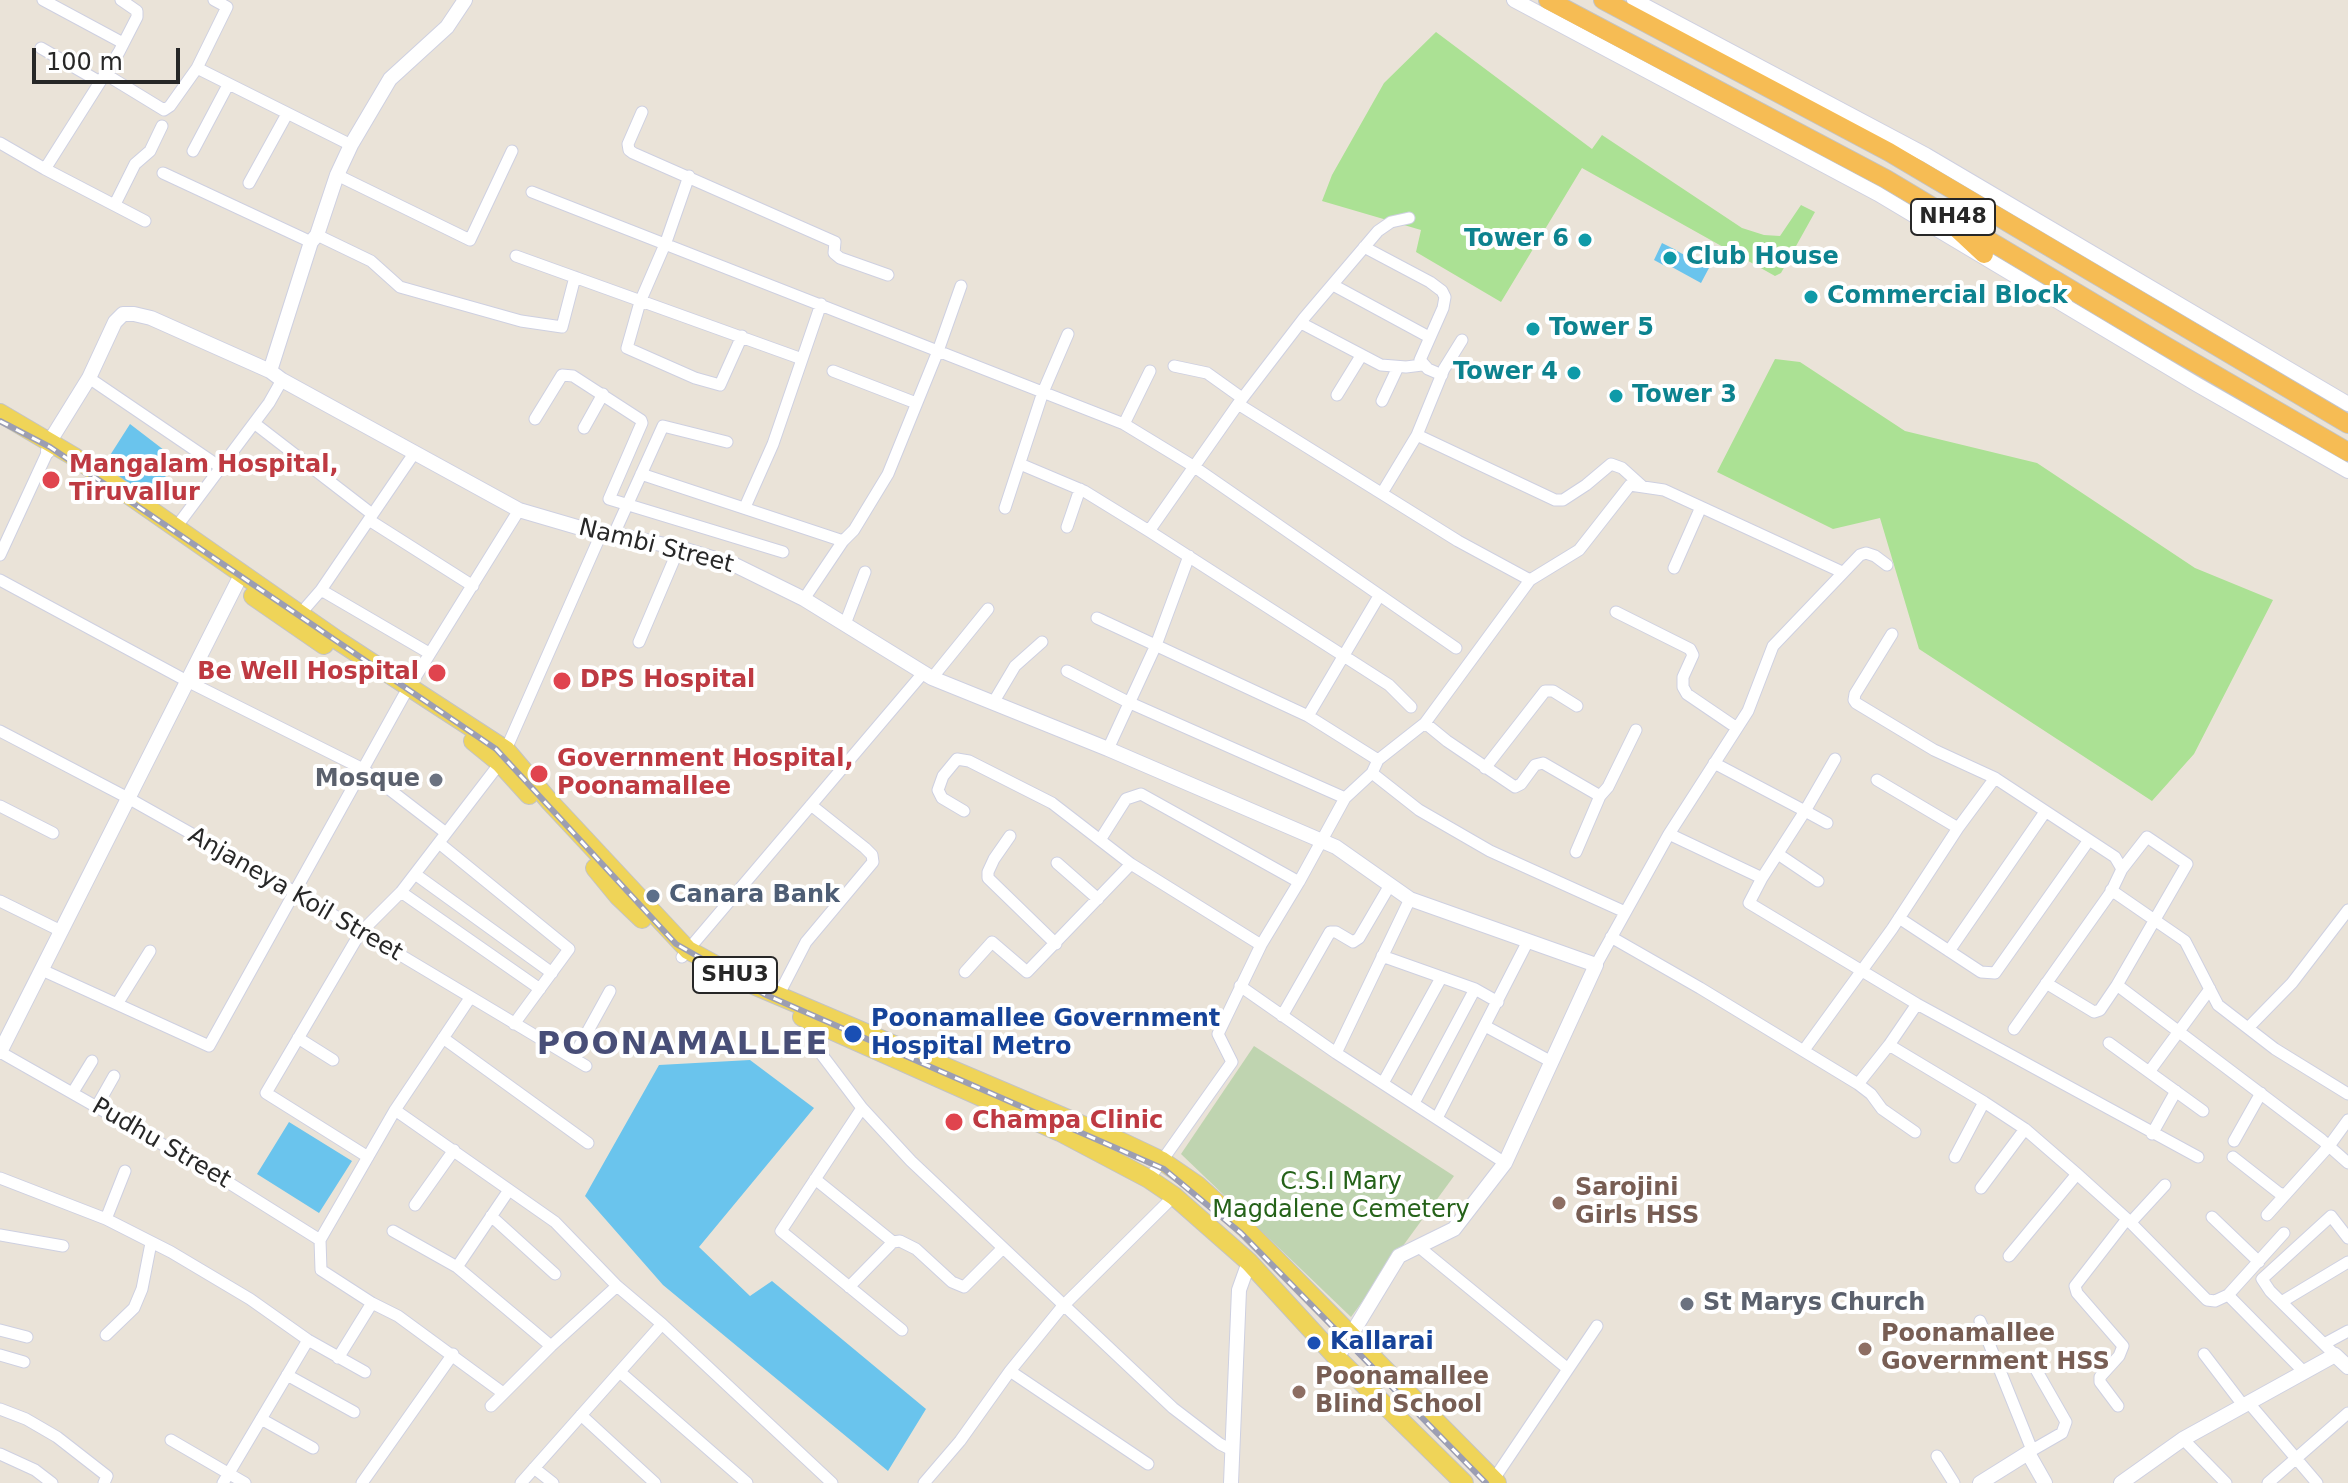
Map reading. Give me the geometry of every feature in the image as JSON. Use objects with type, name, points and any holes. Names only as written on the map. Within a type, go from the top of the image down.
[{"type":"highway","name":"NH48","points":[[1548,0],[1919,197],[2348,452]]},
{"type":"highway","name":"NH48","points":[[1603,0],[1951,187],[2348,424]]},
{"type":"highway","points":[[1733,51],[1752,70],[1807,107]]},
{"type":"highway","points":[[1919,197],[1984,254]]},
{"type":"main road","name":"SHU3","points":[[0,413],[239,579],[503,756],[560,813],[685,954],[740,991],[810,1014],[1162,1161],[1197,1185],[1245,1228],[1496,1481]]},
{"type":"main road","name":"SHU3","points":[[0,428],[49,446],[177,526],[239,579],[301,613],[407,692]]},
{"type":"main road","name":"SHU3","points":[[685,954],[1060,1132],[1149,1179],[1174,1196],[1249,1262],[1337,1358],[1464,1483]]},
{"type":"street","points":[[43,0],[123,43]]},
{"type":"street","points":[[45,169],[137,17],[137,11],[121,0]]},
{"type":"street","points":[[41,48],[164,110],[197,68],[227,7],[214,0]]},
{"type":"street","points":[[270,371],[314,238],[351,145],[390,79],[447,27],[465,0]]},
{"type":"street","points":[[1514,0],[1828,166],[1984,254],[2196,384],[2348,471]]},
{"type":"street","points":[[1634,0],[1926,155],[2348,404]]},
{"type":"street","points":[[197,68],[351,145]]},
{"type":"street","points":[[193,151],[228,85]]},
{"type":"street","points":[[642,112],[628,144],[629,150],[835,242],[834,253],[840,258],[888,275]]},
{"type":"street","points":[[249,183],[287,114]]},
{"type":"street","points":[[115,204],[135,164],[150,151],[162,126]]},
{"type":"street","points":[[0,143],[145,221]]},
{"type":"street","points":[[337,175],[470,240],[512,151]]},
{"type":"street","points":[[163,173],[371,261],[400,287],[521,321],[562,327],[575,277]]},
{"type":"street","points":[[689,176],[666,242],[640,302],[627,348],[713,385],[720,385],[742,336]]},
{"type":"street","points":[[532,192],[1124,424],[1193,466],[1456,648]]},
{"type":"street","points":[[1149,531],[1240,401],[1364,247],[1391,222],[1409,218]]},
{"type":"street","points":[[1364,247],[1430,282],[1445,297],[1420,360],[1422,365]]},
{"type":"street","points":[[516,256],[802,359]]},
{"type":"street","points":[[1333,285],[1429,337]]},
{"type":"street","points":[[804,599],[843,541],[854,530],[888,474],[961,286]]},
{"type":"street","points":[[745,507],[773,444],[821,304]]},
{"type":"street","name":"Nambi Street","points":[[89,378],[115,322],[123,314],[151,318],[270,371],[519,510],[608,534],[679,548],[735,565],[804,599],[928,675],[1336,847],[1410,899],[1596,965]]},
{"type":"street","points":[[1301,323],[1381,365],[1422,365],[1442,375]]},
{"type":"street","points":[[1005,508],[1043,392],[1068,334]]},
{"type":"street","points":[[1382,493],[1417,435],[1442,375],[1462,340]]},
{"type":"street","points":[[1337,395],[1361,356]]},
{"type":"street","points":[[1174,366],[1207,373],[1240,401],[1382,493],[1458,541],[1530,580]]},
{"type":"street","points":[[1382,401],[1398,367]]},
{"type":"street","points":[[833,371],[916,403]]},
{"type":"street","points":[[1124,424],[1150,371]]},
{"type":"street","points":[[535,419],[564,374],[573,376],[642,423],[608,497],[783,552]]},
{"type":"street","points":[[0,555],[49,446],[89,378],[220,467]]},
{"type":"street","points":[[177,526],[282,380]]},
{"type":"street","points":[[584,428],[603,394]]},
{"type":"street","points":[[254,423],[371,517],[473,586]]},
{"type":"street","points":[[368,1157],[266,1093],[360,933],[401,892],[503,756],[663,426],[727,442]]},
{"type":"street","points":[[1417,435],[1555,500],[1563,500],[1611,464],[1622,468],[1642,487]]},
{"type":"street","points":[[301,613],[321,590],[415,452]]},
{"type":"street","points":[[1020,464],[1080,489],[1149,531],[1389,685],[1411,707]]},
{"type":"street","points":[[641,474],[843,541]]},
{"type":"street","points":[[1149,1179],[1232,1062],[1218,1034],[1261,945],[1345,798],[1372,773],[1378,760],[1425,723],[1530,580],[1579,550],[1630,485],[1664,490],[1842,572]]},
{"type":"street","points":[[1067,527],[1080,489]]},
{"type":"street","points":[[1674,568],[1701,507]]},
{"type":"street","points":[[42,970],[209,1046],[429,653],[519,510]]},
{"type":"street","points":[[639,642],[679,548]]},
{"type":"street","points":[[1337,1358],[1399,1256],[1454,1229],[1505,1163],[1596,965],[1669,834],[1755,696],[1773,646],[1860,555],[1866,553],[1887,565]]},
{"type":"street","points":[[1108,749],[1156,645],[1189,556]]},
{"type":"street","points":[[845,624],[865,572]]},
{"type":"street","points":[[0,1052],[239,579]]},
{"type":"street","points":[[0,580],[187,681],[363,769],[569,949],[514,1024]]},
{"type":"street","points":[[321,590],[429,653]]},
{"type":"street","points":[[1308,716],[1379,596]]},
{"type":"street","points":[[685,954],[811,805],[988,609]]},
{"type":"street","points":[[1616,612],[1690,649],[1693,655],[1683,677],[1687,694],[1737,728]]},
{"type":"street","points":[[1097,618],[1308,716],[1378,760]]},
{"type":"street","points":[[1892,634],[1855,694],[1855,701],[1934,750],[1995,778],[2119,860],[2122,869]]},
{"type":"street","points":[[993,703],[1015,666],[1042,642]]},
{"type":"street","points":[[1067,671],[1128,702],[1345,798]]},
{"type":"street","points":[[1485,768],[1545,691],[1553,691],[1577,706]]},
{"type":"street","points":[[1425,723],[1485,768],[1519,787],[1535,765],[1543,763],[1600,796]]},
{"type":"street","points":[[1576,852],[1600,796],[1608,787],[1636,730]]},
{"type":"street","name":"Anjaneya Koil Street","points":[[0,731],[128,798],[295,892],[586,1066]]},
{"type":"street","points":[[964,811],[942,798],[938,790],[951,764],[957,759],[969,761],[1052,803],[1131,864],[1261,945]]},
{"type":"street","points":[[1835,759],[1749,903],[1917,1004],[2198,1157]]},
{"type":"street","points":[[1714,763],[1827,823]]},
{"type":"street","points":[[1372,773],[1419,810],[1490,851],[1625,912]]},
{"type":"street","points":[[1804,1050],[1995,778]]},
{"type":"street","points":[[1877,780],[1958,828]]},
{"type":"street","points":[[1100,840],[1126,799],[1141,794],[1299,882]]},
{"type":"street","points":[[778,996],[806,942],[873,862],[872,855],[865,848],[811,805]]},
{"type":"street","points":[[0,806],[53,833]]},
{"type":"street","points":[[1949,951],[2045,812]]},
{"type":"street","points":[[1669,834],[1762,878]]},
{"type":"street","points":[[1010,836],[994,859],[988,878],[1056,944]]},
{"type":"street","points":[[2014,1029],[2147,837],[2187,864],[2100,1010],[2094,1012],[2046,983]]},
{"type":"street","points":[[1899,918],[1981,972],[1995,973],[2089,840]]},
{"type":"street","points":[[1778,854],[1818,881]]},
{"type":"street","points":[[1057,863],[1098,899]]},
{"type":"street","points":[[965,972],[992,942],[1027,972],[1131,864]]},
{"type":"street","points":[[415,874],[552,973]]},
{"type":"street","points":[[1282,1016],[1330,932],[1353,942],[1359,938],[1390,885]]},
{"type":"street","points":[[2111,890],[2185,941],[2218,1005],[2275,1049],[2348,1094]]},
{"type":"street","points":[[401,892],[540,989]]},
{"type":"street","points":[[1336,1053],[1410,899]]},
{"type":"street","points":[[0,901],[61,931]]},
{"type":"street","points":[[2248,1028],[2292,983],[2348,910]]},
{"type":"street","points":[[1611,937],[1858,1084],[1871,1094],[1882,1109],[1915,1132]]},
{"type":"street","points":[[1437,1118],[1528,941]]},
{"type":"street","points":[[117,1004],[150,951]]},
{"type":"street","points":[[1382,956],[1475,989],[1498,1002]]},
{"type":"street","points":[[1383,1083],[1441,978]]},
{"type":"street","points":[[2117,985],[2348,1163]]},
{"type":"street","points":[[1240,986],[1505,1163]]},
{"type":"street","points":[[1414,1103],[1475,989]]},
{"type":"street","points":[[2149,1072],[2210,989]]},
{"type":"street","points":[[573,1058],[610,991]]},
{"type":"street","points":[[470,998],[395,1110],[320,1240],[321,1270],[398,1316],[503,1393]]},
{"type":"street","points":[[1858,1084],[1917,1004]]},
{"type":"street","points":[[810,1014],[813,1043],[862,1108],[911,1161],[1062,1307],[1173,1408],[1232,1450]]},
{"type":"street","points":[[1485,1026],[1550,1061]]},
{"type":"street","points":[[298,1038],[333,1060]]},
{"type":"street","points":[[443,1038],[588,1143]]},
{"type":"street","points":[[2109,1043],[2203,1111]]},
{"type":"street","points":[[1889,1045],[2025,1129],[2129,1220],[2207,1300],[2215,1301],[2228,1295],[2284,1233]]},
{"type":"street","name":"Pudhu Street","points":[[0,1052],[218,1176],[320,1240]]},
{"type":"street","points":[[73,1092],[92,1061]]},
{"type":"street","points":[[97,1106],[114,1076]]},
{"type":"street","points":[[2152,1134],[2176,1091]]},
{"type":"street","points":[[2234,1141],[2261,1093]]},
{"type":"street","points":[[1955,1157],[1984,1102]]},
{"type":"street","points":[[862,1108],[781,1231],[902,1330]]},
{"type":"street","points":[[395,1110],[555,1222],[617,1286],[832,1483]]},
{"type":"street","points":[[2267,1215],[2329,1146],[2348,1120]]},
{"type":"street","points":[[1981,1188],[2025,1129]]},
{"type":"street","points":[[415,1205],[454,1150]]},
{"type":"street","points":[[2233,1157],[2285,1195]]},
{"type":"street","points":[[106,1219],[125,1171]]},
{"type":"street","points":[[2009,1256],[2077,1174]]},
{"type":"street","points":[[0,1178],[106,1219],[250,1299],[308,1340],[365,1372]]},
{"type":"street","points":[[815,1179],[893,1242]]},
{"type":"street","points":[[2118,1406],[2100,1382],[2100,1377],[2119,1356],[2123,1346],[2077,1293],[2075,1286],[2129,1220],[2165,1185]]},
{"type":"street","points":[[457,1267],[509,1190]]},
{"type":"street","points":[[924,1483],[960,1441],[1010,1371],[1062,1307],[1174,1196]]},
{"type":"street","points":[[491,1216],[555,1274]]},
{"type":"street","points":[[2348,1238],[2331,1216],[2262,1279],[2270,1291],[2348,1367]]},
{"type":"street","points":[[2212,1217],[2259,1262]]},
{"type":"street","points":[[393,1231],[457,1267],[551,1346]]},
{"type":"street","points":[[0,1235],[63,1246]]},
{"type":"street","points":[[849,1287],[893,1242],[900,1241],[916,1249],[952,1282],[964,1287],[1002,1249]]},
{"type":"street","points":[[106,1335],[134,1308],[142,1289],[151,1243]]},
{"type":"street","points":[[1419,1247],[1568,1369]]},
{"type":"street","points":[[1231,1483],[1239,1290],[1249,1262]]},
{"type":"street","points":[[2283,1301],[2348,1262]]},
{"type":"street","points":[[491,1406],[617,1286]]},
{"type":"street","points":[[2228,1295],[2304,1372]]},
{"type":"street","points":[[338,1358],[372,1303]]},
{"type":"street","points":[[1980,1321],[2045,1483]]},
{"type":"street","points":[[521,1483],[662,1324]]},
{"type":"street","points":[[1496,1481],[1597,1326]]},
{"type":"street","points":[[0,1330],[27,1337]]},
{"type":"street","points":[[2324,1344],[2348,1331]]},
{"type":"street","points":[[226,1478],[308,1340]]},
{"type":"street","points":[[362,1483],[453,1354]]},
{"type":"street","points":[[2204,1354],[2317,1483]]},
{"type":"street","points":[[0,1355],[24,1362]]},
{"type":"street","points":[[2121,1483],[2183,1439],[2335,1355]]},
{"type":"street","points":[[1980,1483],[2062,1433],[2066,1422],[2030,1359]]},
{"type":"street","points":[[1010,1371],[1148,1464]]},
{"type":"street","points":[[621,1373],[747,1483]]},
{"type":"street","points":[[287,1375],[354,1412]]},
{"type":"street","points":[[0,1409],[26,1419],[57,1437],[107,1476],[104,1483]]},
{"type":"street","points":[[2268,1483],[2348,1413]]},
{"type":"street","points":[[581,1415],[655,1483]]},
{"type":"street","points":[[261,1419],[313,1448]]},
{"type":"street","points":[[2183,1439],[2226,1483]]},
{"type":"street","points":[[171,1440],[226,1478],[245,1483]]},
{"type":"street","points":[[0,1454],[35,1470],[52,1483]]},
{"type":"street","points":[[1937,1456],[1954,1483]]},
{"type":"street","points":[[534,1468],[553,1483]]},
{"type":"green space","points":[[1436,32],[1592,149],[1602,135],[1742,228],[1780,236],[1801,205],[1815,212],[1781,273],[1775,276],[1582,168],[1501,302],[1416,252],[1421,230],[1322,201],[1332,175],[1384,83]]},
{"type":"green space","points":[[1775,359],[1800,362],[1905,431],[2037,463],[2195,568],[2273,600],[2194,754],[2152,801],[1919,649],[1880,518],[1833,529],[1717,472]]},
{"type":"green space","name":"C.S.I Mary Magdalene Cemetery","points":[[1254,1046],[1454,1176],[1351,1317],[1181,1154]]},
{"type":"water","points":[[1662,243],[1676,250],[1667,267],[1654,260]]},
{"type":"water","points":[[1677,251],[1709,268],[1701,283],[1670,266]]},
{"type":"water","points":[[130,424],[177,460],[147,503],[100,471]]},
{"type":"water","points":[[750,1060],[814,1108],[699,1247],[750,1296],[772,1281],[926,1409],[888,1471],[663,1285],[585,1196],[659,1065]]},
{"type":"water","points":[[289,1122],[352,1161],[319,1213],[257,1174]]},
{"type":"railway","points":[[0,421],[50,447],[496,749],[676,944],[764,994],[1164,1169],[1241,1233],[1486,1483]]},
{"type":"place","name":"Tower 6","points":[[1585,240]]},
{"type":"place","name":"Club House","points":[[1670,258]]},
{"type":"place","name":"Commercial Block","points":[[1811,297]]},
{"type":"place","name":"Tower 5","points":[[1533,329]]},
{"type":"place","name":"Tower 4","points":[[1574,373]]},
{"type":"place","name":"Tower 3","points":[[1616,396]]},
{"type":"place","name":"Mangalam Hospital, Tiruvallur","points":[[51,480]]},
{"type":"place","name":"Be Well Hospital","points":[[437,673]]},
{"type":"place","name":"DPS Hospital","points":[[562,681]]},
{"type":"place","name":"Government Hospital, Poonamallee","points":[[539,774]]},
{"type":"place","name":"Mosque","points":[[436,780]]},
{"type":"place","name":"Canara Bank","points":[[653,896]]},
{"type":"place","name":"Poonamallee Government Hospital Metro","points":[[853,1034]]},
{"type":"place","name":"Champa Clinic","points":[[954,1122]]},
{"type":"place","name":"Sarojini Girls HSS","points":[[1559,1203]]},
{"type":"place","name":"St Marys Church","points":[[1687,1304]]},
{"type":"place","name":"Kallarai","points":[[1314,1343]]},
{"type":"place","name":"Poonamallee Government HSS","points":[[1865,1349]]},
{"type":"place","name":"Poonamallee Blind School","points":[[1299,1392]]},
{"type":"district","name":"POONAMALLEE","points":[[683,1046]]}]
